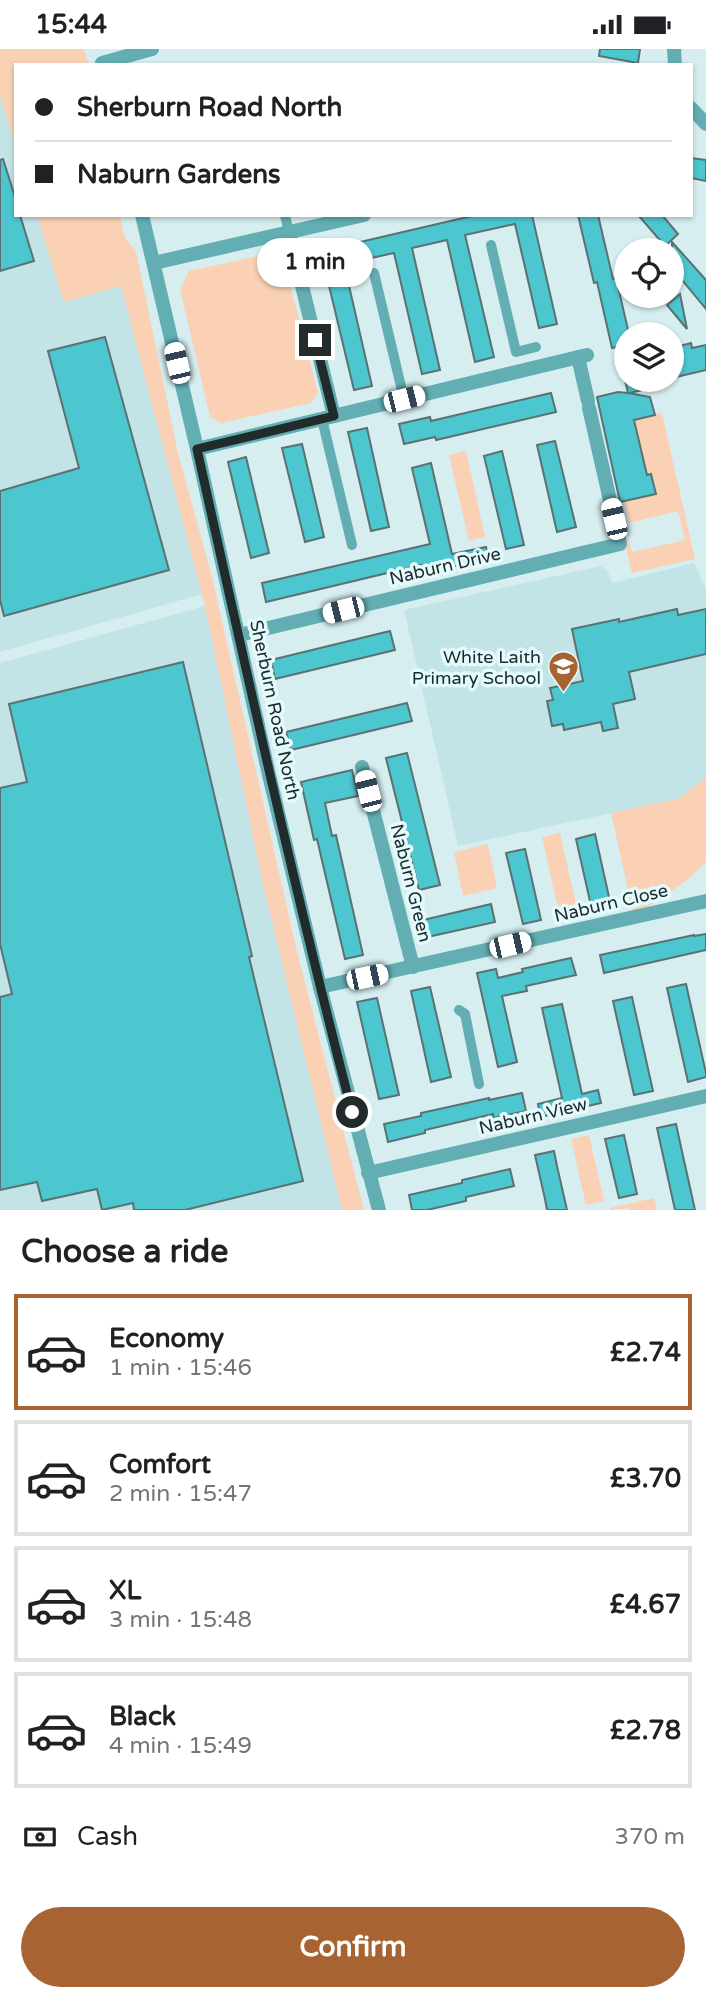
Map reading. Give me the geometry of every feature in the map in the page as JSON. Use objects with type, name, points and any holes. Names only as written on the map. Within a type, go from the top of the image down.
[{"type":"street","points":[[101,59],[152,49]]},
{"type":"street","points":[[693,110],[706,124]]},
{"type":"street","name":"Sherburn Road North","points":[[142,217],[269,775],[320,987],[379,1210]]},
{"type":"street","points":[[285,217],[352,545]]},
{"type":"street","points":[[153,263],[356,217]]},
{"type":"street","points":[[491,245],[516,352],[536,348]]},
{"type":"street","points":[[197,449],[404,399],[374,273]]},
{"type":"street","name":"Naburn Drive","points":[[239,635],[620,544],[588,405],[582,356],[404,399]]},
{"type":"street","name":"Naburn Green","points":[[362,767],[413,967]]},
{"type":"street","name":"Naburn Close","points":[[320,987],[706,901]]},
{"type":"street","points":[[459,1010],[465,1014],[479,1084]]},
{"type":"street","name":"Naburn View","points":[[368,1173],[706,1096]]},
{"type":"shaded area","points":[[0,49],[84,49],[88,63],[14,63],[14,142],[0,96]]},
{"type":"shaded area","points":[[0,96],[14,142],[14,217],[38,217],[64,301],[121,285],[202,594],[0,652]]},
{"type":"shaded area","points":[[38,217],[120,217],[125,238],[136,251],[178,453],[212,577],[297,952],[364,1210],[342,1210],[262,880],[205,606],[121,286],[64,302]]},
{"type":"shaded area","points":[[277,252],[283,258],[318,392],[311,403],[221,423],[210,417],[180,289],[189,271]]},
{"type":"shaded area","points":[[662,413],[695,559],[632,573],[624,540],[629,539],[632,552],[685,540],[678,511],[629,523],[624,502],[655,494],[651,474],[647,475],[634,420]]},
{"type":"shaded area","points":[[466,451],[485,537],[469,541],[449,455]]},
{"type":"shaded area","name":"White Laith Primary School","points":[[694,563],[706,589],[706,778],[678,799],[458,846],[404,610],[601,566],[608,572],[612,583]]},
{"type":"shaded area","points":[[205,606],[262,880],[342,1210],[0,1210],[0,663]]},
{"type":"shaded area","points":[[706,778],[706,862],[687,880],[634,917],[611,813],[678,799]]},
{"type":"shaded area","points":[[560,833],[579,917],[561,921],[542,837]]},
{"type":"shaded area","points":[[488,844],[497,888],[463,896],[454,852]]},
{"type":"shaded area","points":[[589,1135],[604,1201],[586,1205],[571,1139]]},
{"type":"shaded area","points":[[654,1198],[657,1210],[610,1210],[610,1208]]},
{"type":"building","points":[[600,49],[640,49],[638,63],[599,56]]},
{"type":"building","points":[[693,158],[706,160],[706,181],[693,178]]},
{"type":"building","points":[[3,159],[14,194],[14,217],[21,217],[34,261],[0,271],[0,160]]},
{"type":"building","points":[[467,217],[532,217],[557,324],[539,328],[515,224],[465,235],[494,357],[475,362],[447,240],[412,248],[440,370],[422,374],[394,253],[344,264],[372,386],[354,390],[325,269],[321,270],[317,252]]},
{"type":"building","points":[[578,217],[598,217],[614,279],[614,308],[623,308],[626,322],[614,322],[614,348],[612,348],[597,282],[594,283]]},
{"type":"building","points":[[640,217],[664,217],[678,234],[674,238],[658,238]]},
{"type":"building","points":[[684,255],[706,280],[706,309],[684,282]]},
{"type":"building","points":[[670,308],[683,308],[687,329],[684,322]]},
{"type":"building","points":[[105,337],[169,570],[4,616],[0,600],[0,491],[79,468],[48,351]]},
{"type":"building","points":[[691,343],[692,348],[706,345],[706,370],[684,375],[684,345]]},
{"type":"building","points":[[618,392],[650,397],[655,415],[634,420],[647,475],[651,474],[656,494],[620,502],[597,397]]},
{"type":"building","points":[[551,393],[556,412],[436,440],[435,437],[404,444],[399,424],[430,417],[431,421]]},
{"type":"building","points":[[367,428],[389,527],[371,531],[348,432]]},
{"type":"building","points":[[555,441],[576,527],[557,532],[537,445]]},
{"type":"building","points":[[302,444],[324,537],[305,542],[282,448]]},
{"type":"building","points":[[502,451],[524,545],[506,549],[484,456]]},
{"type":"building","points":[[246,457],[269,553],[251,558],[228,462]]},
{"type":"building","points":[[431,463],[452,554],[486,547],[489,558],[423,574],[421,565],[266,602],[262,583],[430,544],[412,468]]},
{"type":"building","points":[[677,609],[678,615],[706,609],[706,654],[629,672],[635,699],[613,704],[618,728],[603,731],[601,722],[564,730],[563,724],[552,726],[547,701],[553,700],[550,688],[583,681],[572,629]]},
{"type":"building","points":[[390,631],[395,650],[275,679],[271,660]]},
{"type":"building","points":[[183,662],[252,956],[249,957],[303,1181],[185,1210],[134,1210],[133,1203],[102,1210],[97,1189],[42,1201],[37,1182],[0,1190],[0,997],[12,994],[0,944],[0,788],[27,782],[9,704]]},
{"type":"building","points":[[407,703],[412,721],[291,750],[286,732]]},
{"type":"building","points":[[407,753],[440,885],[419,890],[386,758]]},
{"type":"building","points":[[352,770],[358,796],[325,803],[332,836],[336,835],[363,955],[345,959],[301,782]]},
{"type":"building","points":[[595,834],[611,906],[592,910],[576,839]]},
{"type":"building","points":[[525,849],[541,920],[523,924],[506,853]]},
{"type":"building","points":[[491,904],[495,922],[423,938],[419,921]]},
{"type":"building","points":[[706,934],[706,950],[604,973],[600,955]]},
{"type":"building","points":[[571,958],[576,975],[526,986],[527,991],[502,996],[517,1062],[498,1067],[477,973],[496,969],[498,978],[523,972],[522,969]]},
{"type":"building","points":[[686,984],[706,1073],[706,1077],[688,1082],[667,988]]},
{"type":"building","points":[[430,987],[451,1077],[431,1082],[411,991]]},
{"type":"building","points":[[632,997],[653,1091],[634,1095],[613,1001]]},
{"type":"building","points":[[377,998],[399,1095],[379,1099],[357,1002]]},
{"type":"building","points":[[562,1004],[582,1094],[598,1090],[601,1103],[540,1117],[538,1104],[562,1098],[542,1008]]},
{"type":"building","points":[[522,1093],[526,1111],[493,1118],[493,1114],[388,1142],[384,1124],[421,1116],[421,1113]]},
{"type":"building","points":[[676,1124],[695,1210],[675,1210],[657,1128]]},
{"type":"building","points":[[624,1135],[637,1194],[619,1198],[605,1139]]},
{"type":"building","points":[[554,1151],[567,1210],[547,1210],[535,1155]]},
{"type":"building","points":[[510,1169],[514,1186],[466,1197],[466,1201],[427,1210],[412,1210],[409,1195]]},
{"type":"place","name":"White Laith Primary School","points":[[564,694]]},
{"type":"route","points":[[315,340],[334,416],[197,449],[269,775],[352,1112]]}]
